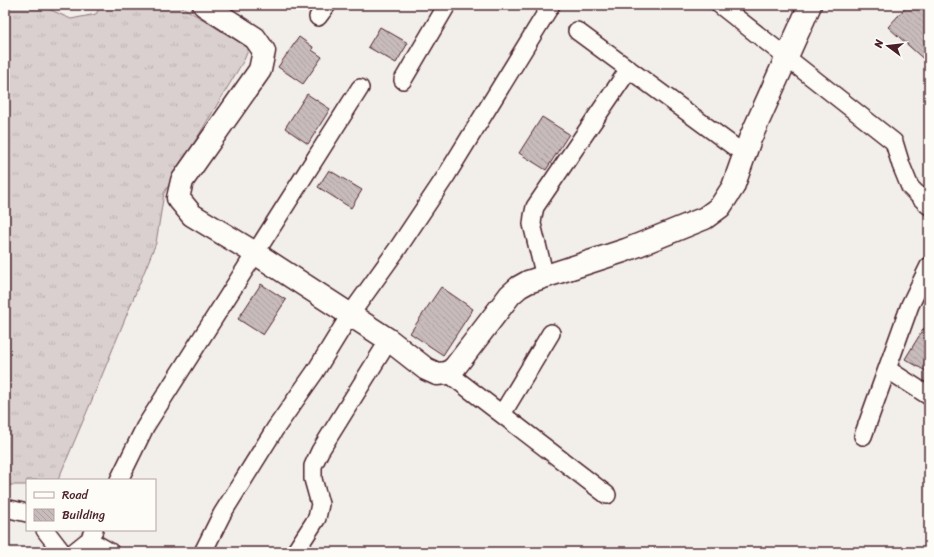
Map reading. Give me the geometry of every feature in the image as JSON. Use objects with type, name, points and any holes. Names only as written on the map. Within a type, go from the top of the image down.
[{"type":"street","points":[[204,5],[255,38],[264,51],[260,70],[182,181],[178,198],[192,215],[256,253],[389,340],[426,369],[437,374],[448,373],[607,495]]},
{"type":"street","points":[[404,80],[447,5]]},
{"type":"street","points":[[203,552],[226,508],[274,429],[315,372],[350,315],[398,248],[446,176],[550,5]]},
{"type":"street","points":[[720,5],[894,142],[910,187],[929,206]]},
{"type":"street","points":[[448,373],[510,295],[519,287],[528,282],[626,250],[705,218],[720,206],[733,187],[750,139],[810,5]]},
{"type":"street","points":[[577,31],[744,154]]},
{"type":"street","points":[[545,277],[532,224],[535,207],[629,69]]},
{"type":"street","points":[[119,479],[145,427],[360,88]]},
{"type":"street","points":[[864,436],[910,305],[929,266]]},
{"type":"street","points":[[502,414],[551,333]]},
{"type":"street","points":[[295,552],[318,518],[320,504],[313,479],[313,466],[320,451],[389,340]]},
{"type":"street","points":[[887,369],[929,396]]},
{"type":"street","points":[[5,508],[26,513]]},
{"type":"street","points":[[47,531],[62,552]]},
{"type":"street","points":[[74,552],[92,535],[110,552]]},
{"type":"green space","points":[[5,5],[40,5],[71,19],[96,14],[101,5],[179,5],[249,48],[244,60],[164,193],[156,243],[58,479],[26,479],[26,485],[5,485]]},
{"type":"building","points":[[908,5],[921,5],[929,12],[929,64],[888,27]]},
{"type":"building","points":[[380,27],[408,43],[396,63],[368,47]]},
{"type":"building","points":[[299,37],[313,47],[312,50],[322,57],[303,84],[278,67]]},
{"type":"building","points":[[307,94],[330,109],[308,144],[285,128]]},
{"type":"building","points":[[542,117],[569,134],[546,170],[519,153]]},
{"type":"building","points":[[329,170],[362,190],[351,208],[318,187]]},
{"type":"building","points":[[261,284],[286,300],[263,335],[238,319]]},
{"type":"building","points":[[441,287],[473,309],[443,355],[410,333]]},
{"type":"building","points":[[924,328],[929,331],[929,373],[905,359]]}]
